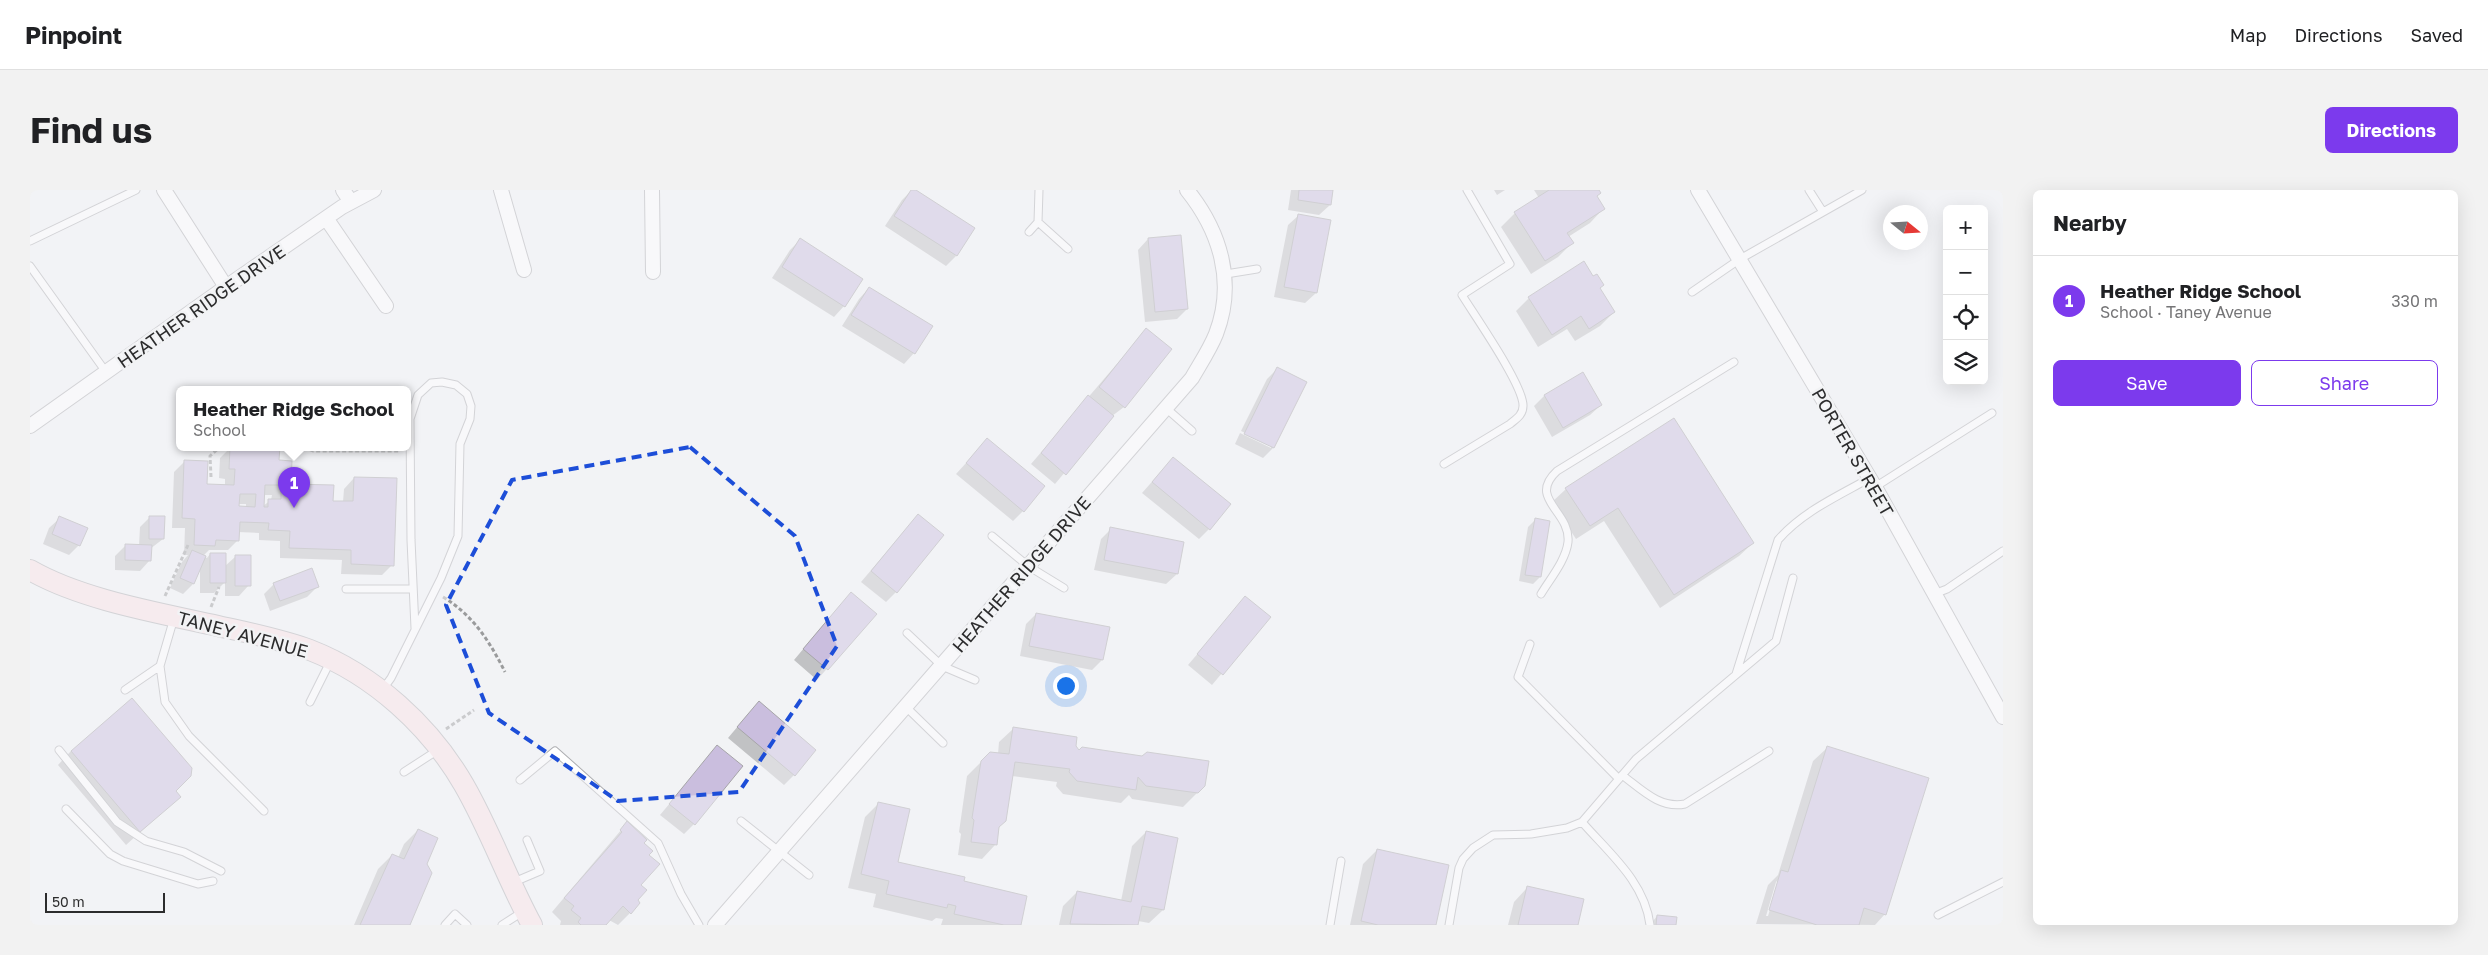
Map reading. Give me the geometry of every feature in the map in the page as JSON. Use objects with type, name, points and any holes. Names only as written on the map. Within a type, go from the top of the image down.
[{"type":"street","points":[[164,190],[226,287]]},
{"type":"street","points":[[342,190],[351,202]]},
{"type":"street","name":"HEATHER RIDGE DRIVE","points":[[30,426],[326,218],[374,190]]},
{"type":"street","points":[[501,190],[524,270]]},
{"type":"street","points":[[652,190],[653,272]]},
{"type":"street","name":"HEATHER RIDGE DRIVE","points":[[715,925],[1192,378],[1216,334],[1224,307],[1226,274],[1214,230],[1201,208],[1187,190]]},
{"type":"street","name":"PORTER STREET","points":[[1698,190],[1873,483],[2003,717]]},
{"type":"street","points":[[326,218],[386,306]]},
{"type":"street","name":"TANEY AVENUE","points":[[30,570],[106,599],[273,638],[331,660],[381,691],[415,720],[440,749],[464,785],[528,918]]},
{"type":"lane","points":[[30,241],[136,190]]},
{"type":"lane","points":[[1029,232],[1038,222],[1040,190]]},
{"type":"lane","points":[[1444,464],[1510,424],[1519,417],[1523,409],[1522,395],[1462,295],[1510,264],[1467,190]]},
{"type":"lane","points":[[1808,190],[1823,212]]},
{"type":"lane","points":[[1692,292],[1740,259],[1862,190]]},
{"type":"lane","points":[[1038,222],[1068,249]]},
{"type":"lane","points":[[30,266],[106,372]]},
{"type":"lane","points":[[1226,274],[1257,269]]},
{"type":"lane","points":[[1542,594],[1561,559],[1568,541],[1566,524],[1548,500],[1546,493],[1550,477],[1734,362]]},
{"type":"lane","points":[[381,691],[391,678],[414,628],[441,578],[458,536],[460,444],[470,420],[471,406],[467,394],[456,385],[442,382],[431,383],[418,395],[411,416]]},
{"type":"lane","points":[[1167,408],[1192,431]]},
{"type":"lane","points":[[1736,674],[1778,540],[1790,526],[1820,506],[1873,483],[1992,412]]},
{"type":"lane","points":[[411,451],[414,628]]},
{"type":"lane","points":[[992,536],[1028,566],[1064,588]]},
{"type":"lane","points":[[1934,594],[1947,589],[2003,551]]},
{"type":"lane","points":[[1448,925],[1459,868],[1463,860],[1485,839],[1493,835],[1531,834],[1567,828],[1582,822],[1636,759],[1776,641],[1793,578]]},
{"type":"lane","points":[[346,589],[413,589]]},
{"type":"lane","points":[[175,616],[160,666],[165,702],[189,736],[264,811]]},
{"type":"lane","points":[[907,633],[932,654],[942,666],[975,680]]},
{"type":"lane","points":[[1530,644],[1518,677],[1620,777],[1661,803],[1673,806],[1685,804],[1768,751]]},
{"type":"lane","points":[[310,702],[331,660]]},
{"type":"lane","points":[[125,690],[160,666]]},
{"type":"lane","points":[[906,707],[943,744]]},
{"type":"lane","points":[[404,772],[440,749]]},
{"type":"lane","points":[[59,750],[117,822],[146,841],[184,852],[221,871]]},
{"type":"lane","points":[[520,780],[555,751],[658,843],[699,925]]},
{"type":"lane","points":[[66,809],[110,854],[123,861],[191,883],[198,884],[213,881]]},
{"type":"lane","points":[[741,821],[809,875]]},
{"type":"lane","points":[[1582,822],[1635,882],[1643,898],[1650,925]]},
{"type":"lane","points":[[511,883],[540,871],[527,840]]},
{"type":"lane","points":[[1330,925],[1341,861]]},
{"type":"lane","points":[[1938,914],[2003,882]]},
{"type":"lane","points":[[446,925],[455,914],[467,925]]},
{"type":"lane","points":[[502,925],[528,918]]},
{"type":"path","points":[[211,477],[210,456],[216,451]]},
{"type":"path","points":[[313,451],[401,451],[401,460]]},
{"type":"path","points":[[165,596],[188,545]]},
{"type":"path","points":[[211,607],[219,587]]},
{"type":"path","points":[[443,597],[458,606],[469,617],[486,638],[505,672]]},
{"type":"path","points":[[445,729],[474,710]]},
{"type":"highlighted area","points":[[690,447],[795,536],[837,646],[739,792],[618,801],[489,713],[446,605],[512,480]]},
{"type":"building","points":[[911,190],[916,190],[975,228],[957,256],[894,216]]},
{"type":"building","points":[[1299,190],[1333,190],[1331,205],[1298,200]]},
{"type":"building","points":[[1549,190],[1599,190],[1601,193],[1597,196],[1605,209],[1567,233],[1574,243],[1545,261],[1514,212]]},
{"type":"building","points":[[1298,214],[1331,220],[1317,293],[1284,287]]},
{"type":"building","points":[[1181,235],[1188,309],[1155,312],[1148,238]]},
{"type":"building","points":[[800,238],[863,279],[845,307],[782,267]]},
{"type":"building","points":[[1584,261],[1593,276],[1597,274],[1604,285],[1600,288],[1615,312],[1589,329],[1581,316],[1552,335],[1528,297]]},
{"type":"building","points":[[869,287],[933,326],[915,354],[851,315]]},
{"type":"building","points":[[1146,328],[1172,349],[1125,408],[1099,387]]},
{"type":"building","points":[[1277,367],[1307,382],[1274,448],[1244,434]]},
{"type":"building","points":[[1583,372],[1602,405],[1563,428],[1544,395]]},
{"type":"building","points":[[1088,395],[1114,416],[1066,475],[1041,453]]},
{"type":"building","points":[[1674,418],[1754,543],[1674,595],[1618,508],[1590,526],[1565,488]]},
{"type":"building","points":[[987,438],[1045,486],[1024,512],[966,463]]},
{"type":"building","points":[[230,451],[280,451],[279,460],[292,461],[291,484],[334,485],[333,501],[353,501],[354,477],[397,478],[394,566],[351,564],[351,550],[289,548],[290,531],[268,530],[269,523],[240,522],[239,541],[216,540],[215,546],[194,545],[195,519],[182,518],[184,460],[208,461],[207,484],[234,485],[235,469],[229,469]],"holes":[[[265,485],[281,485],[281,499],[268,499],[268,507],[264,507]],[[240,494],[256,494],[255,507],[239,506]]]},
{"type":"building","points":[[1173,457],[1231,504],[1210,530],[1152,482]]},
{"type":"building","points":[[918,514],[944,535],[897,593],[871,571]]},
{"type":"building","points":[[59,516],[88,528],[80,546],[52,534]]},
{"type":"building","points":[[149,516],[165,516],[164,539],[149,539]]},
{"type":"building","points":[[1535,518],[1550,521],[1541,577],[1525,575]]},
{"type":"building","points":[[1110,527],[1184,542],[1178,574],[1104,560]]},
{"type":"building","points":[[125,544],[152,545],[151,561],[125,560]]},
{"type":"building","points":[[192,550],[206,556],[194,584],[180,578]]},
{"type":"building","points":[[210,553],[226,553],[226,583],[210,583]]},
{"type":"building","points":[[235,555],[251,555],[251,586],[235,586]]},
{"type":"building","points":[[312,568],[319,587],[280,601],[273,583]]},
{"type":"building","points":[[851,592],[877,614],[828,670],[803,649]]},
{"type":"building","points":[[1245,596],[1271,617],[1223,675],[1197,654]]},
{"type":"building","points":[[1036,613],[1110,627],[1103,660],[1029,646]]},
{"type":"building","points":[[132,698],[192,768],[191,776],[176,791],[181,797],[140,832],[71,751]]},
{"type":"building","points":[[759,701],[816,750],[795,776],[737,727]]},
{"type":"building","points":[[1013,727],[1077,737],[1076,746],[1079,750],[1082,747],[1142,756],[1147,752],[1209,761],[1205,786],[1198,793],[1146,786],[1138,777],[1136,790],[1077,781],[1069,772],[1070,769],[1015,762],[1006,821],[999,827],[997,845],[971,842],[974,820],[972,818],[981,761],[990,752],[1009,754]]},
{"type":"building","points":[[717,745],[743,766],[695,825],[669,804]]},
{"type":"building","points":[[1827,746],[1929,778],[1886,915],[1864,908],[1859,925],[1817,925],[1769,910],[1781,870],[1788,872]]},
{"type":"building","points":[[878,802],[910,809],[898,862],[965,877],[964,881],[1027,896],[1021,925],[1004,925],[954,914],[956,906],[948,904],[947,908],[886,894],[889,881],[861,874]]},
{"type":"building","points":[[627,821],[647,840],[644,843],[653,851],[649,855],[660,864],[641,885],[647,890],[638,900],[640,903],[631,914],[623,906],[606,925],[581,925],[578,922],[581,918],[571,910],[574,906],[564,898],[622,832],[620,830]]},
{"type":"building","points":[[418,829],[438,838],[427,864],[432,873],[410,925],[360,925],[392,854],[404,859]]},
{"type":"building","points":[[1146,831],[1178,838],[1164,910],[1142,906],[1138,925],[1070,924],[1077,891],[1131,902]]},
{"type":"building","points":[[1377,849],[1449,865],[1436,925],[1378,925],[1361,921]]},
{"type":"building","points":[[1527,886],[1584,899],[1578,925],[1518,925]]},
{"type":"building","points":[[1657,915],[1677,917],[1676,925],[1656,925]]},
{"type":"place","name":"Heather Ridge School","points":[[294,508]]}]
